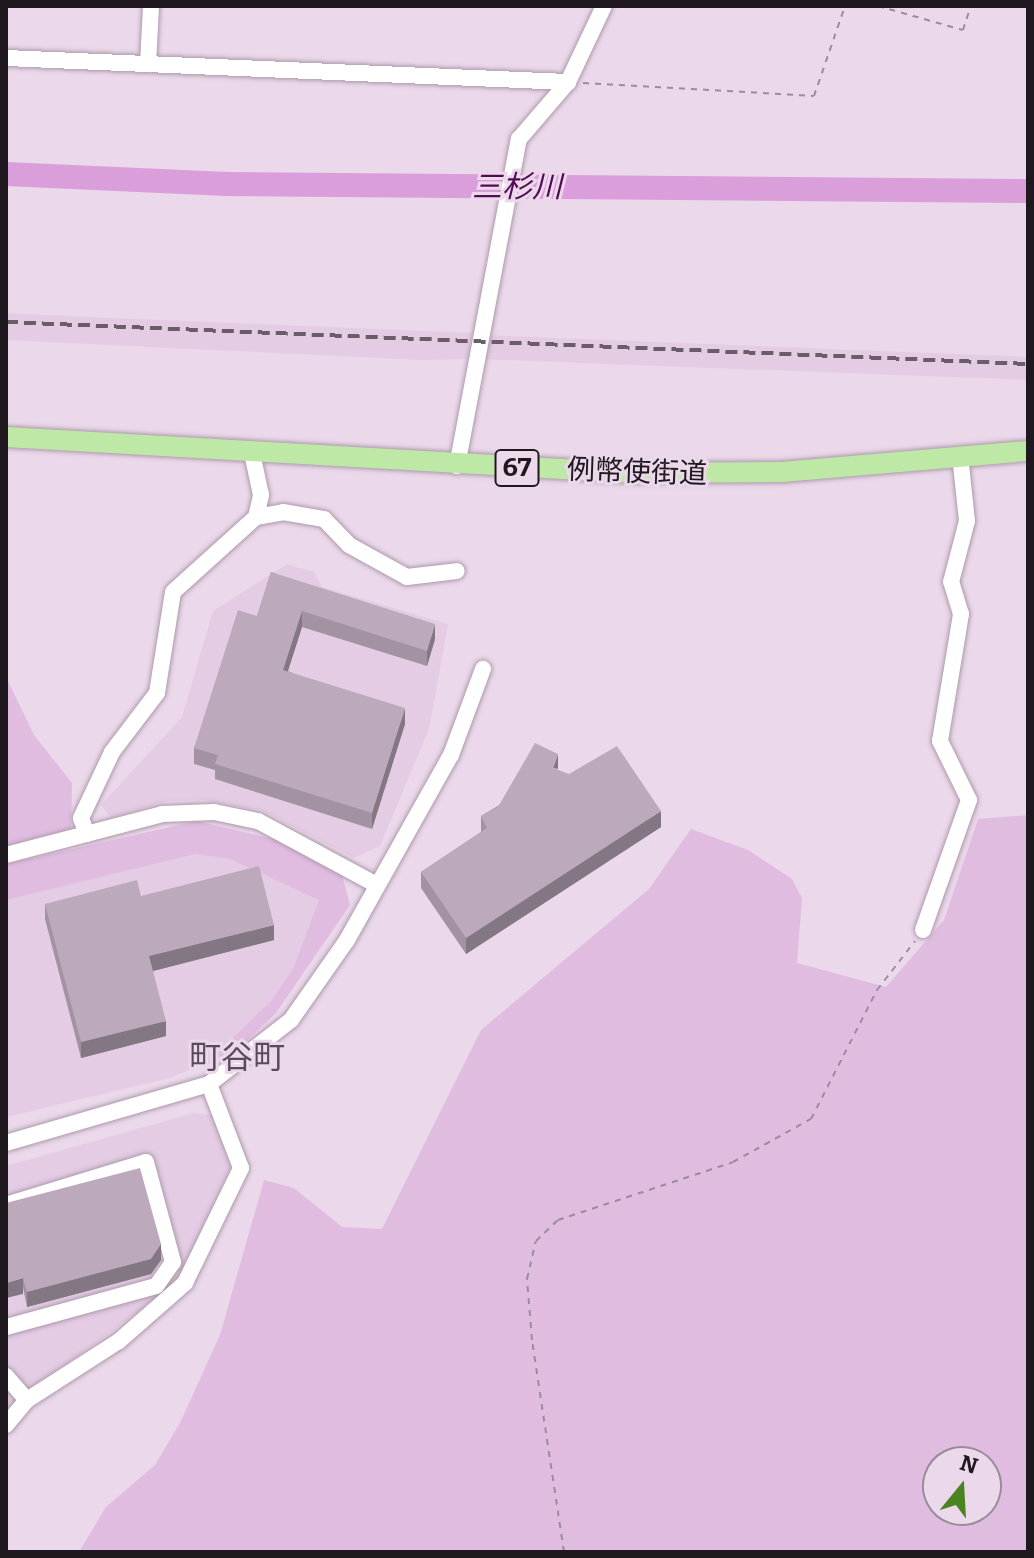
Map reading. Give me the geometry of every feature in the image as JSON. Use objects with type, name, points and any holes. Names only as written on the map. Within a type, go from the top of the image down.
[{"type":"main road","name":"例幣使街道","points":[[6,437],[457,466],[722,474],[1028,451]]},
{"type":"street","points":[[148,64],[151,6]]},
{"type":"street","points":[[457,466],[511,170],[529,120],[568,82],[604,6]]},
{"type":"street","points":[[6,58],[568,82]]},
{"type":"street","points":[[252,453],[261,495],[256,517]]},
{"type":"street","points":[[923,930],[969,800],[940,741],[961,614],[951,582],[967,521],[960,456]]},
{"type":"street","points":[[87,834],[81,818],[112,752],[157,693],[173,592],[256,517],[283,512],[324,519],[349,545],[407,577],[457,571]]},
{"type":"street","points":[[6,1143],[209,1084],[291,1020],[377,885],[457,743],[483,669]]},
{"type":"street","points":[[6,855],[162,814],[236,815],[377,885]]},
{"type":"street","points":[[8,1416],[27,1400],[119,1341],[185,1283],[241,1168],[209,1084]]},
{"type":"street","points":[[6,1327],[156,1286],[173,1262],[146,1162],[11,1204]]},
{"type":"street","points":[[6,1376],[27,1400]]},
{"type":"path","points":[[568,82],[814,96],[845,6]]},
{"type":"path","points":[[878,6],[963,30],[971,6]]},
{"type":"path","points":[[564,1552],[531,1325],[527,1279],[536,1241],[558,1220],[733,1162],[811,1119],[877,990],[923,930]]},
{"type":"shaded area","points":[[6,313],[472,333],[467,359],[423,360],[6,340]]},
{"type":"shaded area","points":[[483,335],[1028,357],[1028,380],[480,359]]},
{"type":"shaded area","points":[[287,564],[314,572],[322,587],[448,624],[429,729],[380,846],[354,858],[263,811],[203,800],[168,801],[111,818],[101,805],[182,717],[213,611]]},
{"type":"shaded area","points":[[6,677],[34,735],[72,783],[71,829],[6,846]]},
{"type":"shaded area","points":[[1028,815],[1028,1552],[79,1552],[106,1507],[155,1465],[180,1423],[220,1335],[264,1180],[294,1188],[342,1227],[382,1229],[481,1030],[649,889],[691,829],[748,850],[792,879],[802,898],[797,963],[886,987],[944,920],[978,819]]},
{"type":"shaded area","points":[[197,821],[282,841],[342,875],[350,905],[276,1013],[242,1045],[205,1065],[271,1001],[293,969],[319,900],[230,859],[195,854],[6,900],[6,864]]},
{"type":"shaded area","points":[[181,852],[222,853],[324,896],[303,958],[270,1009],[220,1057],[170,1078],[6,1117],[6,896]]},
{"type":"shaded area","points":[[194,1113],[211,1115],[232,1165],[182,1271],[166,1291],[6,1409],[6,1166]]},
{"type":"building","points":[[271,572],[435,624],[427,651],[302,611],[283,670],[405,708],[372,813],[215,764],[218,755],[194,748],[238,610],[257,616]]},
{"type":"building","points":[[535,743],[558,754],[553,768],[569,774],[617,746],[661,811],[466,938],[421,872],[487,828],[481,816],[498,807]]},
{"type":"building","points":[[259,866],[274,925],[149,956],[166,1021],[81,1042],[45,904],[137,880],[141,896]]},
{"type":"building","points":[[140,1168],[161,1244],[151,1259],[27,1292],[23,1278],[6,1283],[6,1203]]},
{"type":"waterway","name":"三杉川","points":[[6,174],[227,184],[1028,191]]},
{"type":"railway","points":[[6,322],[1028,364]]},
{"type":"district","name":"町谷町","points":[[237,1057]]}]
